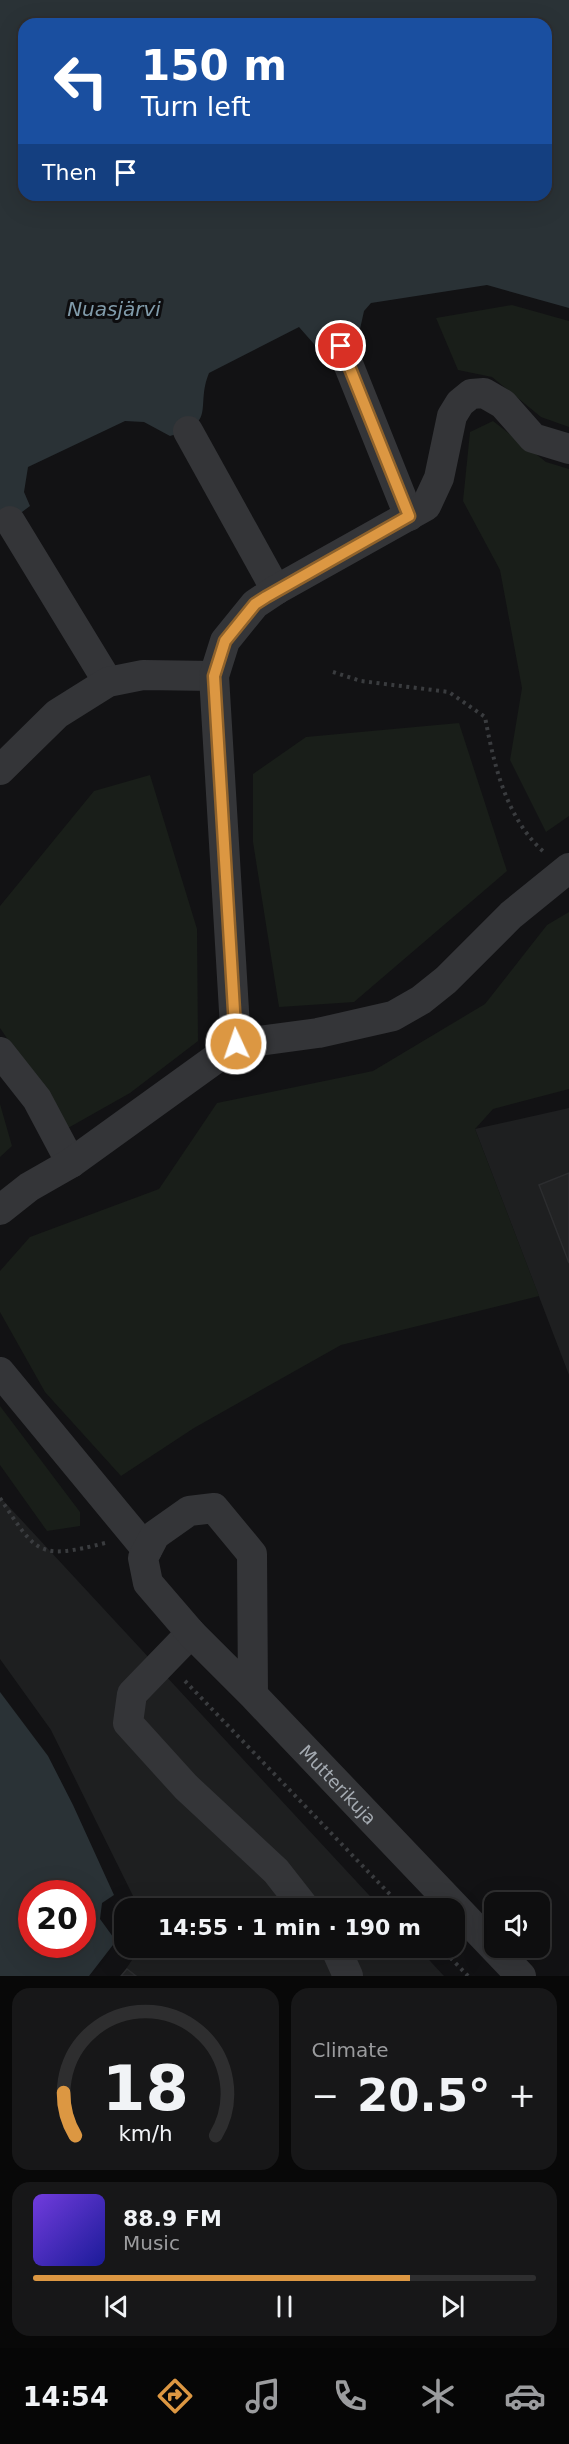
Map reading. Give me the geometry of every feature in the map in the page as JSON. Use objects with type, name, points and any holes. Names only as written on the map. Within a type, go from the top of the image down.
[{"type":"street","points":[[341,346],[409,516]]},
{"type":"street","points":[[236,1044],[214,676],[225,641],[255,604],[426,506],[440,478],[452,416],[460,403],[471,394],[484,393],[502,404],[533,438],[569,449]]},
{"type":"street","points":[[188,431],[276,590]]},
{"type":"street","points":[[10,521],[108,682]]},
{"type":"street","points":[[0,770],[57,714],[108,682],[143,675],[214,676]]},
{"type":"street","points":[[0,1210],[29,1187],[71,1163],[236,1044],[318,1033],[393,1016],[421,1000],[446,980],[512,915],[567,869]]},
{"type":"street","points":[[0,1052],[37,1099],[71,1163]]},
{"type":"street","points":[[0,1372],[141,1543],[189,1511],[214,1508],[252,1554],[253,1695]]},
{"type":"street","name":"Mutterikuja","points":[[141,1543],[148,1583],[191,1633],[521,1976]]},
{"type":"street","points":[[191,1633],[132,1694],[128,1723],[186,1787],[276,1871],[297,1898]]},
{"type":"street","points":[[340,1958],[348,1976]]},
{"type":"path","points":[[333,672],[361,681],[449,692],[485,717],[491,750],[510,808],[534,843],[567,869]]},
{"type":"path","points":[[0,1498],[25,1537],[42,1550],[67,1553],[141,1543]]},
{"type":"path","points":[[165,1660],[393,1898]]},
{"type":"path","points":[[451,1958],[468,1976]]},
{"type":"shaded area","points":[[512,305],[569,321],[569,427],[541,417],[492,377],[458,370],[436,318]]},
{"type":"shaded area","points":[[493,421],[546,462],[569,469],[569,816],[546,832],[510,760],[522,688],[500,570],[463,501],[470,432]]},
{"type":"shaded area","points":[[459,723],[507,871],[354,1002],[279,1007],[253,842],[253,774],[306,737]]},
{"type":"shaded area","points":[[150,775],[197,929],[198,1041],[130,1093],[68,1128],[0,1028],[0,906],[94,791]]},
{"type":"shaded area","points":[[569,912],[569,1089],[493,1109],[475,1129],[539,1296],[341,1345],[194,1428],[121,1476],[45,1392],[0,1312],[0,1271],[30,1237],[159,1189],[217,1103],[373,1071],[485,1004],[547,925]]},
{"type":"shaded area","points":[[0,1104],[12,1146],[0,1157]]},
{"type":"shaded area","points":[[569,1108],[569,1375],[475,1129]]},
{"type":"shaded area","points":[[0,1406],[80,1512],[80,1526],[47,1531],[0,1465]]},
{"type":"shaded area","points":[[0,1497],[372,1898],[134,1898],[51,1730],[0,1659]]},
{"type":"shaded area","points":[[133,1958],[427,1958],[444,1976],[121,1976]]},
{"type":"water","name":"Nuasjärvi","points":[[0,0],[569,0],[569,308],[487,285],[371,303],[364,311],[360,329],[337,350],[321,352],[299,327],[209,373],[200,419],[185,431],[170,436],[144,422],[125,421],[28,467],[24,492],[30,506],[6,524],[0,525]]},
{"type":"water","points":[[0,1692],[48,1756],[114,1895],[102,1903],[100,1919],[114,1938],[114,1944],[89,1976],[0,1976]]},
{"type":"building","points":[[569,1173],[569,1263],[539,1185]]},
{"type":"building","points":[[127,1969],[136,1976],[121,1976]]},
{"type":"route","points":[[236,1044],[214,676],[225,641],[255,604],[409,516],[341,346]]}]
